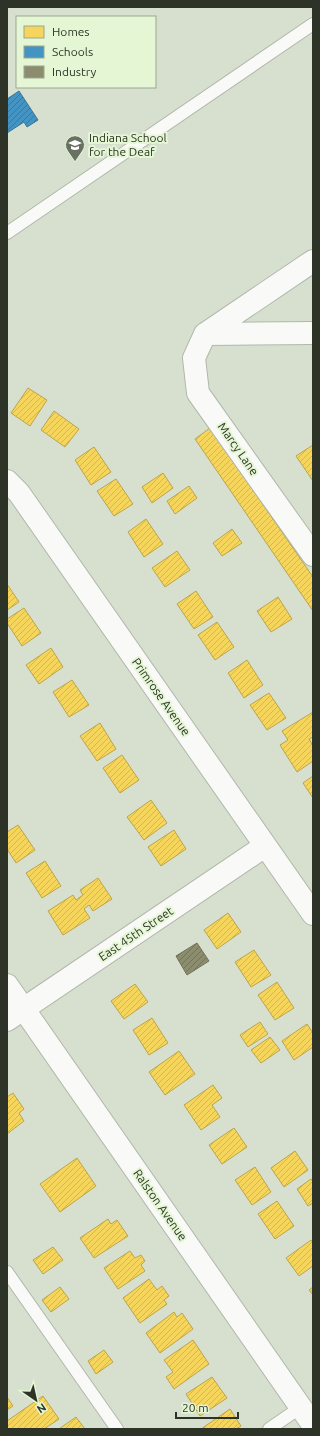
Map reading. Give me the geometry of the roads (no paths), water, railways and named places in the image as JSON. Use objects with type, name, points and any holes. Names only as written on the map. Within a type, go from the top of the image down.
[{"type":"street","points":[[205,334],[313,260]]},
{"type":"street","points":[[205,334],[313,333]]},
{"type":"street","name":"Marcy Lane","points":[[205,334],[194,358],[198,393],[313,555]]},
{"type":"street","name":"Primrose Avenue","points":[[7,481],[19,493],[313,914]]},
{"type":"street","name":"East 45th Street","points":[[15,1015],[265,846]]},
{"type":"street","name":"Ralston Avenue","points":[[7,985],[15,1015],[313,1425]]},
{"type":"lane","points":[[7,233],[313,24]]},
{"type":"lane","points":[[7,1272],[117,1429]]},
{"type":"lane","points":[[269,1429],[301,1407]]},
{"type":"place","name":"Indiana School for the Deaf","points":[[75,162]]}]
